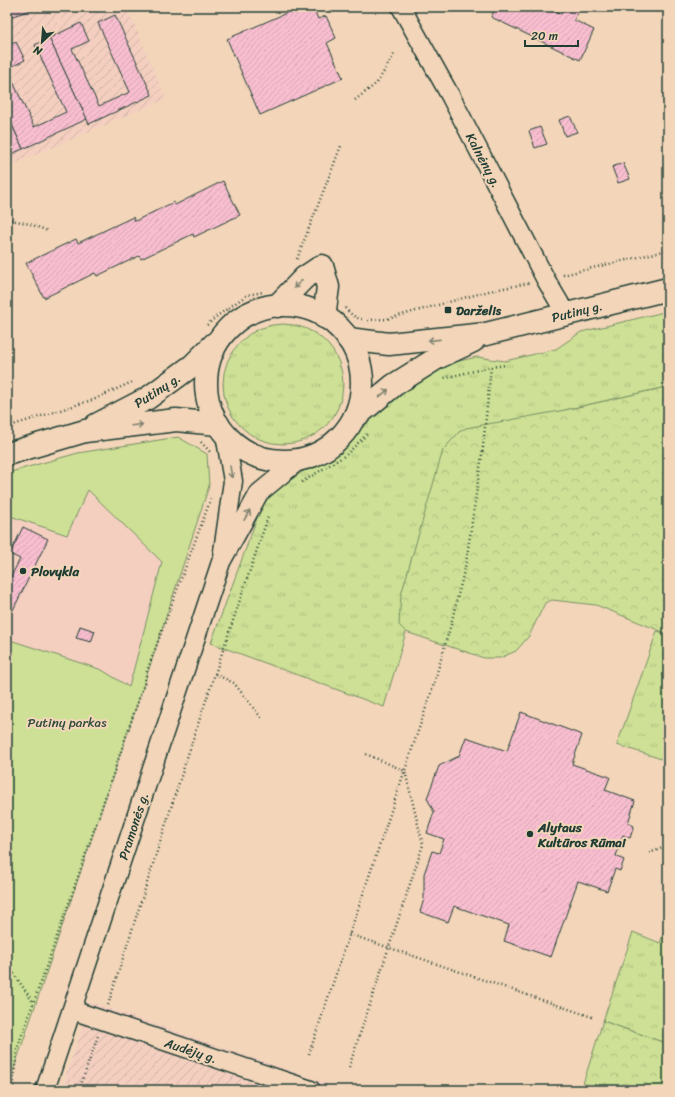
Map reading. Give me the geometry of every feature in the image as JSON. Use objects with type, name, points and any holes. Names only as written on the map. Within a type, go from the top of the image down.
[{"type":"main road","points":[[272,298],[309,310],[324,317],[338,327],[348,339],[360,364],[362,391],[354,418],[344,433],[332,445],[316,454],[299,460],[278,461],[258,457],[240,448],[221,429],[211,410],[207,396],[206,380],[208,365],[213,351],[214,332],[232,326],[245,316],[260,309],[272,298],[322,266],[328,286],[324,317]]},
{"type":"main road","name":"Putinų g.","points":[[348,339],[389,344],[486,334],[668,289]]},
{"type":"main road","name":"Putinų g.","points":[[85,431],[148,398],[193,366],[214,332]]},
{"type":"main road","name":"Putinų g.","points":[[354,418],[394,385],[437,358],[486,334]]},
{"type":"main road","name":"Putinų g.","points":[[7,454],[85,431],[176,420],[221,429]]},
{"type":"street","name":"Kalnėnų g.","points":[[401,7],[451,97],[566,314]]},
{"type":"street","points":[[221,429],[233,481],[222,562]]},
{"type":"street","points":[[222,562],[259,493],[299,460]]},
{"type":"street","name":"Pramonės g.","points":[[46,1090],[222,562]]},
{"type":"street","name":"Audėjų g.","points":[[72,1010],[312,1090]]},
{"type":"path","points":[[355,100],[377,83],[395,53]]},
{"type":"path","points":[[296,262],[341,146]]},
{"type":"path","points":[[7,219],[30,224],[48,231]]},
{"type":"path","points":[[214,332],[217,316],[248,295],[272,298]]},
{"type":"path","points":[[442,379],[491,367],[506,366]]},
{"type":"path","points":[[309,1054],[432,687],[449,631],[466,563],[483,447],[491,367]]},
{"type":"path","points":[[7,427],[95,399],[138,380]]},
{"type":"path","points":[[12,1090],[16,1050],[144,684],[147,671],[213,494]]},
{"type":"path","points":[[79,1090],[103,1021],[191,747],[270,510]]},
{"type":"path","points":[[215,674],[234,683],[263,720]]},
{"type":"path","points":[[366,754],[404,771]]},
{"type":"path","points":[[349,1067],[423,846],[404,771]]},
{"type":"path","points":[[649,853],[668,846]]},
{"type":"path","points":[[349,934],[592,1017]]},
{"type":"path","points":[[7,969],[14,974],[33,1002]]},
{"type":"shaded area","points":[[7,7],[127,7],[166,99],[7,167]]},
{"type":"shaded area","points":[[88,489],[162,562],[129,687],[102,670],[7,639],[7,515],[67,535]]},
{"type":"shaded area","points":[[91,1002],[346,1090],[61,1090]]},
{"type":"green space","points":[[668,311],[668,387],[565,410],[399,625],[406,632],[384,707],[211,643],[264,502],[274,491],[335,450],[420,378],[446,364],[477,357],[505,361],[556,349],[581,332]]},
{"type":"green space","points":[[283,324],[306,329],[316,334],[325,342],[333,351],[338,361],[343,384],[338,407],[333,417],[325,426],[316,434],[306,439],[283,444],[260,439],[250,434],[241,426],[233,417],[228,407],[223,384],[228,361],[233,351],[241,342],[250,334],[260,329]]},
{"type":"green space","points":[[668,387],[668,634],[596,605],[552,600],[545,603],[529,636],[516,651],[500,658],[484,658],[406,632],[399,625],[401,595],[443,450],[459,432],[466,428],[565,410]]},
{"type":"green space","name":"Putinų parkas","points":[[178,437],[207,454],[209,486],[144,684],[7,1089],[7,639],[102,670],[129,687],[162,562],[88,490],[67,535],[7,515],[7,473],[78,453]]},
{"type":"green space","points":[[657,631],[668,634],[668,761],[617,745]]},
{"type":"green space","points":[[668,921],[668,1044],[603,1021],[633,932],[660,943]]},
{"type":"green space","points":[[603,1021],[668,1044],[668,1090],[581,1090]]},
{"type":"building","points":[[7,7],[40,7],[7,18]]},
{"type":"building","points":[[300,7],[313,7],[318,19],[326,16],[336,38],[327,43],[343,78],[260,115],[227,39]]},
{"type":"building","points":[[496,7],[546,7],[561,14],[565,7],[580,7],[574,20],[594,30],[580,60],[491,17]]},
{"type":"building","points":[[115,15],[152,95],[89,124],[49,38],[81,23],[89,41],[72,49],[99,106],[130,92],[98,23]]},
{"type":"building","points":[[49,38],[87,119],[23,149],[7,114],[7,69],[34,127],[66,112],[35,45]]},
{"type":"building","points":[[16,42],[25,60],[7,69],[7,46]]},
{"type":"building","points":[[7,114],[23,149],[7,156]]},
{"type":"building","points":[[570,116],[577,132],[565,136],[559,120]]},
{"type":"building","points":[[540,127],[547,144],[535,148],[529,131]]},
{"type":"building","points":[[623,163],[630,179],[618,183],[612,167]]},
{"type":"building","points":[[223,181],[240,215],[194,237],[193,234],[141,259],[139,256],[97,276],[95,273],[44,298],[26,263],[76,239],[78,243],[133,217],[135,221],[174,202],[175,205]]},
{"type":"building","name":"Plovykla","points":[[23,527],[48,539],[13,610],[7,607],[7,584],[20,559],[10,554]]},
{"type":"building","points":[[80,626],[95,631],[91,642],[76,638]]},
{"type":"building","name":"Alytaus Kultūros Rūmai","points":[[521,712],[582,735],[572,764],[610,777],[605,790],[635,801],[628,823],[634,826],[630,838],[623,835],[616,856],[624,860],[620,871],[615,869],[607,891],[578,881],[551,957],[504,941],[509,925],[454,906],[448,922],[420,912],[424,899],[424,874],[432,851],[439,853],[444,839],[427,833],[434,812],[427,798],[439,766],[459,756],[466,737],[507,751]]},
{"type":"place","name":"Darželis","points":[[448,310]]},
{"type":"place","name":"Plovykla","points":[[23,571]]},
{"type":"place","name":"Alytaus Kultūros Rūmai","points":[[530,834]]}]
